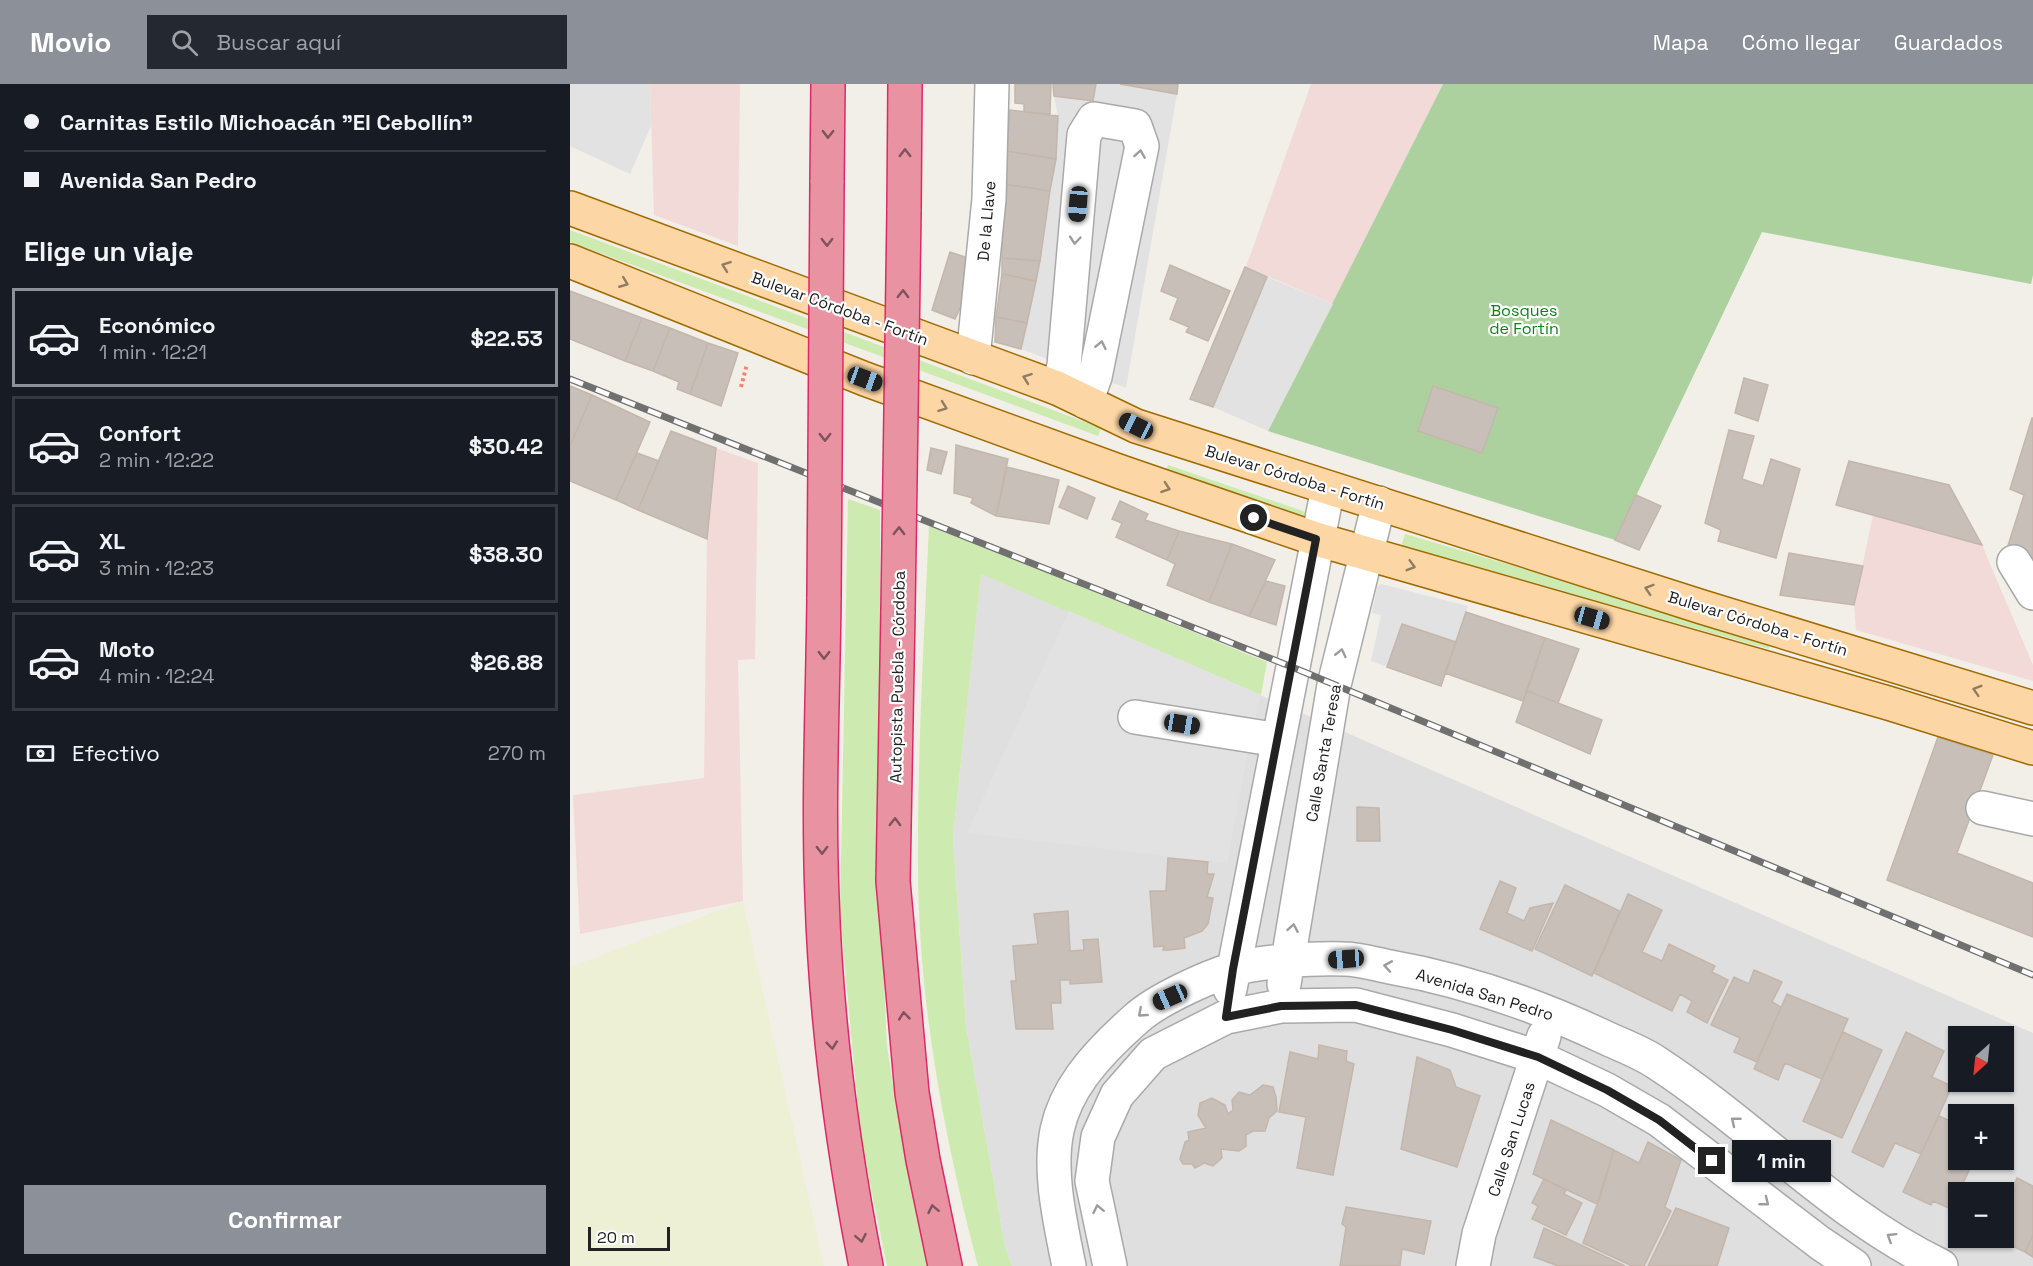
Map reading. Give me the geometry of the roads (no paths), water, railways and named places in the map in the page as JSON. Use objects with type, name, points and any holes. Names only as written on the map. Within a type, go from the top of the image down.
[{"type":"highway","points":[[828,84],[822,895],[829,1019],[839,1112],[866,1266]]},
{"type":"highway","name":"Autopista Puebla - Córdoba","points":[[905,84],[894,893],[912,1093],[945,1266]]},
{"type":"main road","name":"Bulevar Córdoba - Fortín","points":[[570,208],[1057,388],[1136,426],[2033,708]]},
{"type":"main road","points":[[570,261],[865,379],[1121,472],[1316,539],[1887,703],[2033,748]]},
{"type":"main road","points":[[1121,472],[1136,426]]},
{"type":"street","name":"De la Llave","points":[[973,358],[989,199],[992,84]]},
{"type":"street","points":[[1057,388],[1064,366],[1084,135],[1094,119],[1135,126],[1142,146],[1095,377],[1086,402]]},
{"type":"street","points":[[1226,1017],[1233,969],[1316,539],[1328,488]]},
{"type":"street","name":"Calle Santa Teresa","points":[[1281,1006],[1334,685],[1379,503]]},
{"type":"street","points":[[2014,562],[2033,593]]},
{"type":"street","points":[[1136,717],[1278,740]]},
{"type":"street","points":[[1983,808],[2033,819]]},
{"type":"street","name":"Avenida San Pedro","points":[[1069,1266],[1054,1195],[1053,1151],[1058,1120],[1071,1090],[1107,1044],[1149,1006],[1233,969],[1287,962],[1346,959],[1435,975],[1550,1012],[1654,1060],[1696,1089],[1839,1205],[1941,1266]]},
{"type":"street","points":[[1110,1266],[1092,1181],[1098,1137],[1117,1095],[1153,1054],[1226,1017],[1281,1006],[1356,1005],[1452,1030],[1538,1057],[1607,1090],[1659,1120],[1816,1255],[1854,1266]]},
{"type":"street","name":"Calle San Lucas","points":[[1473,1266],[1479,1234],[1538,1057],[1550,1012]]},
{"type":"street","points":[[1816,1255],[1839,1205]]},
{"type":"railway","points":[[570,379],[1292,667],[2033,975]]},
{"type":"park label","name":"Bosques de Fortín","points":[[1524,319]]}]
